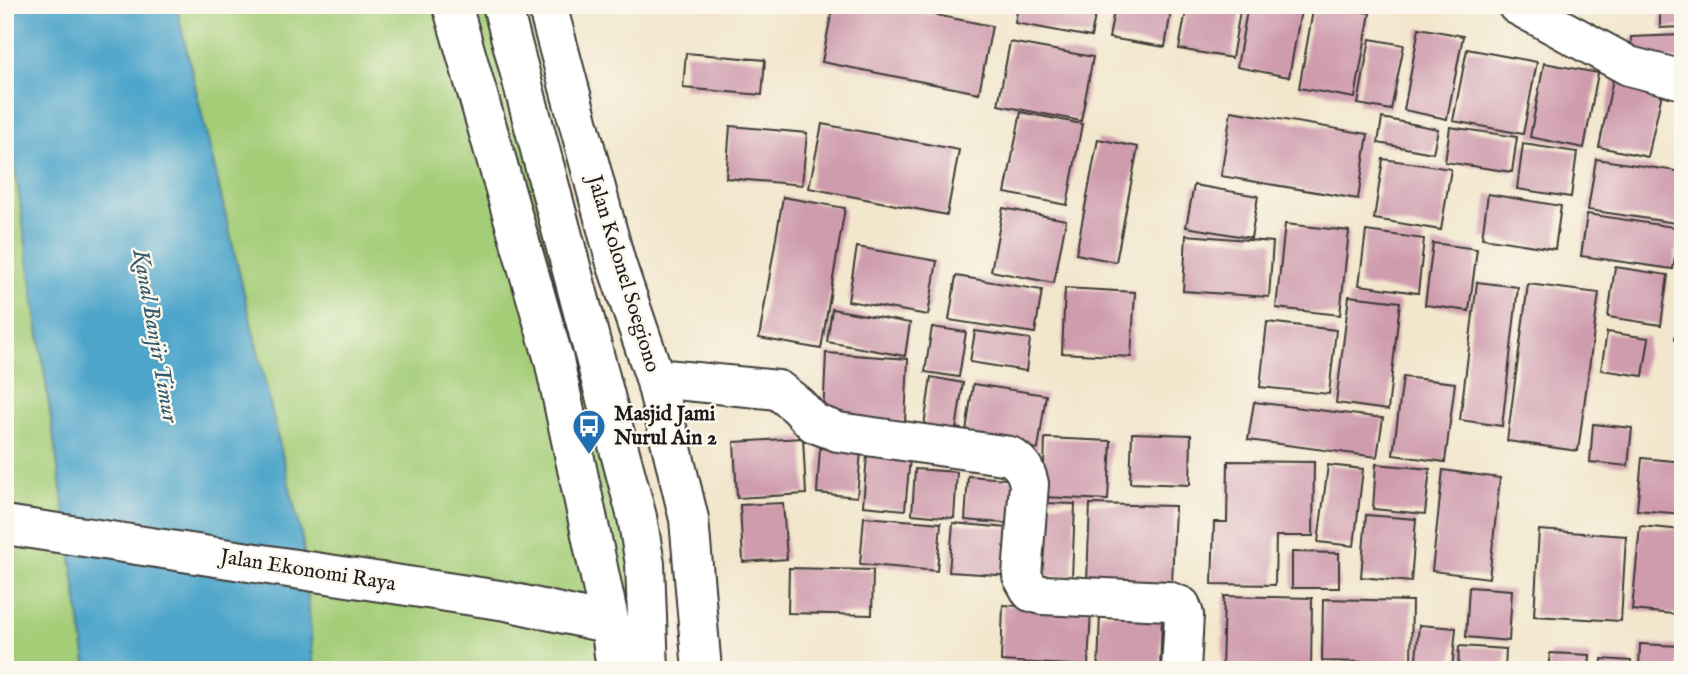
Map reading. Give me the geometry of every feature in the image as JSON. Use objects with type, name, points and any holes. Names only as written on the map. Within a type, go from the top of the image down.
[{"type":"street","points":[[452,5],[554,360],[610,624],[616,670]]},
{"type":"street","points":[[502,5],[638,517],[645,564],[649,670]]},
{"type":"street","name":"Jalan Kolonel Soegiono","points":[[547,5],[616,263],[655,378],[688,519],[702,670]]},
{"type":"street","points":[[1517,5],[1629,66],[1683,80]]},
{"type":"street","points":[[655,378],[778,390],[814,423],[838,432],[1010,456],[1020,463],[1027,473],[1029,484],[1022,576],[1031,592],[1042,596],[1168,601],[1181,606],[1184,615],[1181,670]]},
{"type":"street","name":"Jalan Ekonomi Raya","points":[[5,525],[506,601],[610,624]]},
{"type":"street","points":[[610,624],[645,564]]},
{"type":"street","points":[[610,624],[623,659],[642,670]]},
{"type":"green space","points":[[5,5],[502,5],[645,564],[610,624],[642,670],[5,670]]},
{"type":"water","name":"Kanal Banjir Timur","points":[[5,5],[176,5],[303,543],[314,670],[87,670],[10,133],[5,117]]},
{"type":"building","points":[[833,5],[885,5],[992,26],[979,93],[822,62]]},
{"type":"building","points":[[1018,5],[1097,5],[1091,37],[1015,23]]},
{"type":"building","points":[[1115,5],[1172,5],[1165,47],[1109,38]]},
{"type":"building","points":[[1187,5],[1241,5],[1232,58],[1179,49]]},
{"type":"building","points":[[1248,5],[1302,5],[1289,77],[1237,67]]},
{"type":"building","points":[[1314,5],[1370,13],[1355,98],[1299,88]]},
{"type":"building","points":[[1660,5],[1683,5],[1683,27],[1660,28]]},
{"type":"building","points":[[1419,28],[1463,36],[1447,119],[1404,110]]},
{"type":"building","points":[[1683,35],[1683,59],[1632,60],[1631,37]]},
{"type":"building","points":[[1370,39],[1404,45],[1391,110],[1358,104]]},
{"type":"building","points":[[1010,42],[1093,57],[1081,121],[998,105]]},
{"type":"building","points":[[1467,49],[1537,62],[1523,134],[1453,121]]},
{"type":"building","points":[[686,53],[765,60],[762,95],[683,88]]},
{"type":"building","points":[[1544,63],[1598,73],[1584,148],[1530,137]]},
{"type":"building","points":[[1615,69],[1665,80],[1648,157],[1599,147]]},
{"type":"building","points":[[1231,111],[1368,134],[1358,199],[1221,176]]},
{"type":"building","points":[[1021,112],[1082,124],[1067,205],[1005,193]]},
{"type":"building","points":[[1382,118],[1438,129],[1433,153],[1378,143]]},
{"type":"building","points":[[822,124],[959,150],[947,215],[809,188]]},
{"type":"building","points":[[730,126],[807,133],[802,185],[726,178]]},
{"type":"building","points":[[1450,127],[1517,137],[1512,172],[1445,162]]},
{"type":"building","points":[[1098,139],[1138,147],[1116,262],[1076,254]]},
{"type":"building","points":[[1523,144],[1577,152],[1571,197],[1517,189]]},
{"type":"building","points":[[1383,159],[1451,169],[1441,230],[1374,219]]},
{"type":"building","points":[[1596,159],[1683,172],[1683,224],[1588,210]]},
{"type":"building","points":[[1194,185],[1258,196],[1251,238],[1186,227]]},
{"type":"building","points":[[1488,194],[1561,206],[1555,249],[1482,238]]},
{"type":"building","points":[[783,197],[845,208],[821,349],[759,338]]},
{"type":"building","points":[[1003,208],[1066,220],[1054,283],[991,271]]},
{"type":"building","points":[[1587,214],[1680,228],[1673,269],[1581,256]]},
{"type":"building","points":[[1285,224],[1349,231],[1340,315],[1276,308]]},
{"type":"building","points":[[1366,231],[1424,239],[1418,293],[1359,285]]},
{"type":"building","points":[[1186,235],[1273,242],[1269,297],[1183,291]]},
{"type":"building","points":[[1433,243],[1477,249],[1469,311],[1425,305]]},
{"type":"building","points":[[857,247],[937,261],[928,315],[848,301]]},
{"type":"building","points":[[1615,267],[1668,275],[1661,325],[1608,317]]},
{"type":"building","points":[[956,276],[1042,290],[1035,333],[949,320]]},
{"type":"building","points":[[1477,282],[1518,287],[1502,426],[1460,420]]},
{"type":"building","points":[[1528,284],[1599,293],[1578,451],[1507,441]]},
{"type":"building","points":[[1065,288],[1135,292],[1131,357],[1062,353]]},
{"type":"building","points":[[1349,296],[1400,302],[1388,410],[1336,403]]},
{"type":"building","points":[[1683,297],[1683,340],[1675,339]]},
{"type":"building","points":[[832,309],[910,323],[905,356],[827,342]]},
{"type":"building","points":[[1267,322],[1336,330],[1329,394],[1260,387]]},
{"type":"building","points":[[932,327],[966,332],[959,377],[925,372]]},
{"type":"building","points":[[975,331],[1030,339],[1026,371],[970,362]]},
{"type":"building","points":[[1607,332],[1649,338],[1643,376],[1601,370]]},
{"type":"building","points":[[826,353],[908,359],[905,422],[823,416]]},
{"type":"building","points":[[931,377],[963,383],[955,437],[923,433]]},
{"type":"building","points":[[1403,377],[1455,383],[1445,462],[1393,455]]},
{"type":"building","points":[[973,384],[1046,395],[1038,449],[965,438]]},
{"type":"building","points":[[1254,402],[1383,418],[1377,457],[1248,440]]},
{"type":"building","points":[[1593,424],[1632,428],[1628,466],[1590,462]]},
{"type":"building","points":[[1132,433],[1191,435],[1190,485],[1130,483]]},
{"type":"building","points":[[803,438],[806,494],[737,498],[734,442]]},
{"type":"building","points":[[1045,438],[1111,441],[1108,500],[1043,497]]},
{"type":"building","points":[[820,448],[861,451],[857,497],[817,493]]},
{"type":"building","points":[[867,455],[910,458],[905,510],[863,506]]},
{"type":"building","points":[[1642,458],[1683,462],[1683,514],[1637,510]]},
{"type":"building","points":[[1228,461],[1314,462],[1313,536],[1276,536],[1275,585],[1212,584],[1214,522],[1227,522]]},
{"type":"building","points":[[1376,464],[1430,469],[1425,514],[1373,509]]},
{"type":"building","points":[[1328,465],[1363,469],[1354,546],[1318,542]]},
{"type":"building","points":[[915,469],[957,472],[954,518],[912,514]]},
{"type":"building","points":[[1443,470],[1500,478],[1489,578],[1432,571]]},
{"type":"building","points":[[968,476],[1019,480],[1015,524],[965,520]]},
{"type":"building","points":[[783,503],[787,559],[743,562],[740,505]]},
{"type":"building","points":[[1042,503],[1075,504],[1072,577],[1039,575]]},
{"type":"building","points":[[1090,504],[1175,506],[1172,585],[1087,582]]},
{"type":"building","points":[[1366,515],[1416,519],[1411,582],[1361,577]]},
{"type":"building","points":[[864,517],[941,523],[937,571],[860,564]]},
{"type":"building","points":[[953,523],[1018,529],[1014,576],[949,572]]},
{"type":"building","points":[[1640,526],[1683,530],[1683,615],[1632,610]]},
{"type":"building","points":[[1539,530],[1626,536],[1621,621],[1534,616]]},
{"type":"building","points":[[1292,552],[1339,553],[1339,588],[1292,588]]},
{"type":"building","points":[[789,568],[873,570],[872,615],[788,613]]},
{"type":"building","points":[[1469,587],[1512,590],[1509,641],[1466,637]]},
{"type":"building","points":[[1224,596],[1312,598],[1311,670],[1222,670]]},
{"type":"building","points":[[1323,599],[1412,601],[1411,663],[1322,661]]},
{"type":"building","points":[[1003,605],[1091,610],[1088,666],[1001,661]]},
{"type":"building","points":[[1100,613],[1162,616],[1160,670],[1098,670]]},
{"type":"building","points":[[1419,625],[1456,628],[1452,670],[1415,670]]},
{"type":"building","points":[[1640,644],[1680,646],[1678,670],[1639,670]]},
{"type":"building","points":[[1459,646],[1506,649],[1505,670],[1458,670]]},
{"type":"building","points":[[1550,653],[1590,655],[1589,670],[1548,670]]},
{"type":"building","points":[[1602,659],[1631,661],[1630,670],[1601,670]]},
{"type":"place","name":"Masjid Jami Nurul Ain 2","points":[[589,456]]}]
